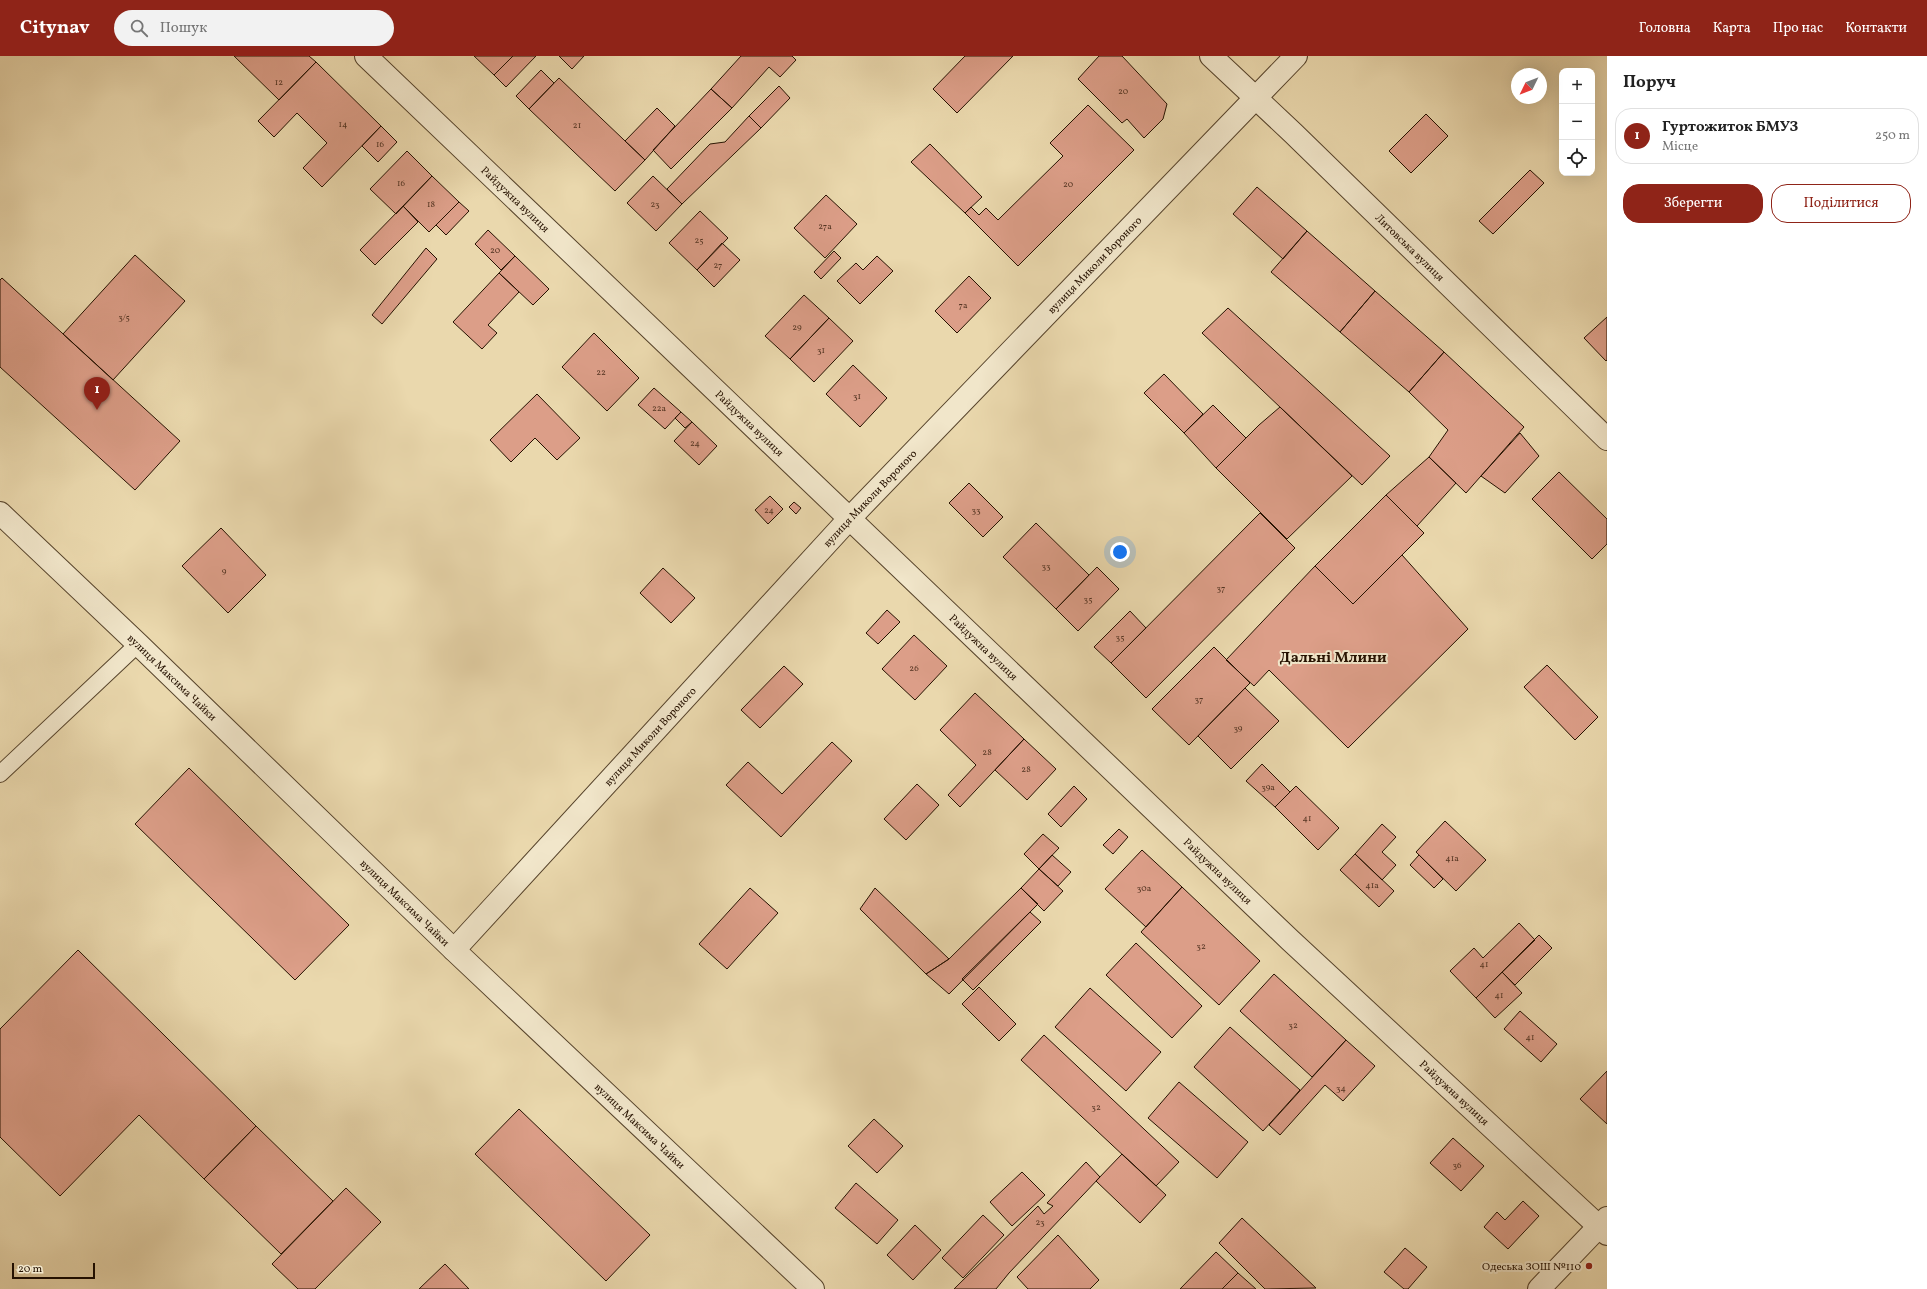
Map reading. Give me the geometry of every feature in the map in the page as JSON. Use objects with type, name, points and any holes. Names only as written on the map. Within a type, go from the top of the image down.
[{"type":"street","name":"Райдужна вулиця","points":[[366,56],[1285,934],[1604,1226]]},
{"type":"street","name":"Литовська вулиця","points":[[1211,56],[1607,439]]},
{"type":"street","name":"вулиця Миколи Вороного","points":[[454,950],[849,519],[1296,56]]},
{"type":"street","name":"вулиця Максима Чайки","points":[[0,513],[138,644],[454,950],[814,1289]]},
{"type":"street","points":[[1539,1289],[1604,1226]]},
{"type":"lane","points":[[0,773],[138,644]]},
{"type":"building","points":[[234,56],[309,56],[316,62],[279,100]]},
{"type":"building","points":[[474,56],[513,56],[494,75]]},
{"type":"building","points":[[513,56],[536,56],[506,87],[494,75]]},
{"type":"building","points":[[559,56],[584,56],[572,69]]},
{"type":"building","points":[[741,56],[792,56],[796,60],[780,77],[769,67],[732,108],[711,89]]},
{"type":"building","points":[[965,56],[1013,56],[957,113],[933,89]]},
{"type":"building","points":[[1099,56],[1122,56],[1167,104],[1163,119],[1144,138],[1127,119],[1122,123],[1078,79]]},
{"type":"building","points":[[316,62],[381,126],[322,187],[303,168],[327,143],[297,113],[274,137],[258,121]]},
{"type":"building","points":[[541,70],[554,83],[529,109],[516,96]]},
{"type":"building","points":[[559,78],[645,160],[615,191],[529,109]]},
{"type":"building","points":[[779,86],[790,98],[761,128],[749,116]]},
{"type":"building","points":[[711,89],[732,108],[671,169],[653,150]]},
{"type":"building","points":[[1088,105],[1134,150],[1018,266],[965,213],[971,207],[979,215],[986,208],[998,220],[1063,156],[1050,143]]},
{"type":"building","points":[[657,108],[675,126],[645,160],[625,141]]},
{"type":"building","points":[[1426,114],[1448,136],[1411,173],[1389,151]]},
{"type":"building","points":[[749,116],[761,128],[682,204],[667,189],[710,144],[725,142]]},
{"type":"building","points":[[381,126],[397,142],[378,162],[362,146]]},
{"type":"building","points":[[930,144],[982,197],[965,213],[911,162]]},
{"type":"building","points":[[407,151],[432,176],[396,214],[370,189]]},
{"type":"building","points":[[1530,170],[1544,183],[1493,234],[1479,221]]},
{"type":"building","points":[[432,176],[459,202],[429,232],[403,206]]},
{"type":"building","points":[[653,176],[682,204],[656,231],[627,203]]},
{"type":"building","points":[[1257,187],[1307,231],[1283,259],[1233,214]]},
{"type":"building","points":[[826,195],[857,224],[825,258],[794,228]]},
{"type":"building","points":[[459,202],[469,211],[446,235],[436,225]]},
{"type":"building","points":[[403,206],[418,222],[375,265],[360,250]]},
{"type":"building","points":[[700,211],[728,238],[697,270],[669,243]]},
{"type":"building","points":[[488,230],[515,256],[501,270],[475,244]]},
{"type":"building","points":[[1307,231],[1375,291],[1340,332],[1271,272]]},
{"type":"building","points":[[722,243],[740,260],[714,287],[697,270]]},
{"type":"building","points":[[426,248],[437,259],[382,324],[372,315]]},
{"type":"building","points":[[834,251],[841,258],[821,279],[814,272]]},
{"type":"building","points":[[135,255],[185,301],[113,380],[63,334]]},
{"type":"building","points":[[515,256],[549,289],[533,305],[499,273]]},
{"type":"building","points":[[877,256],[893,271],[860,304],[837,281],[856,263],[863,270]]},
{"type":"building","points":[[499,273],[519,292],[488,325],[497,333],[482,349],[453,322]]},
{"type":"building","points":[[969,276],[991,298],[957,333],[935,311]]},
{"type":"building","points":[[2,278],[180,441],[135,490],[0,367],[0,280]]},
{"type":"building","points":[[1375,291],[1444,352],[1409,392],[1340,332]]},
{"type":"building","points":[[804,295],[829,318],[790,359],[765,336]]},
{"type":"building","points":[[1228,308],[1390,456],[1362,485],[1202,333]]},
{"type":"building","points":[[1607,317],[1607,360],[1606,361],[1584,338]]},
{"type":"building","points":[[829,318],[853,341],[814,382],[790,359]]},
{"type":"building","points":[[594,333],[639,378],[607,411],[562,367]]},
{"type":"building","points":[[1444,352],[1524,427],[1466,493],[1429,457],[1448,430],[1409,392]]},
{"type":"building","points":[[853,365],[887,398],[860,427],[826,394]]},
{"type":"building","points":[[1164,374],[1203,414],[1184,433],[1144,393]]},
{"type":"building","points":[[654,388],[681,412],[665,429],[638,405]]},
{"type":"building","points":[[537,394],[580,438],[557,460],[535,438],[511,462],[490,440]]},
{"type":"building","points":[[1213,405],[1246,438],[1216,468],[1184,433]]},
{"type":"building","points":[[1280,407],[1352,476],[1287,539],[1216,468],[1259,425]]},
{"type":"building","points":[[681,412],[692,422],[685,428],[675,418]]},
{"type":"building","points":[[692,422],[717,446],[699,465],[674,441]]},
{"type":"building","points":[[1520,433],[1539,456],[1505,493],[1481,476]]},
{"type":"building","points":[[1429,457],[1456,483],[1417,526],[1386,495]]},
{"type":"building","points":[[1559,472],[1607,519],[1607,544],[1592,559],[1532,499]]},
{"type":"building","points":[[969,483],[1003,517],[983,537],[949,503]]},
{"type":"building","points":[[1386,495],[1424,533],[1353,604],[1315,566]]},
{"type":"building","points":[[770,496],[783,509],[768,524],[755,510]]},
{"type":"building","points":[[794,502],[801,508],[796,514],[789,507]]},
{"type":"building","points":[[1260,513],[1295,548],[1146,698],[1111,663]]},
{"type":"building","points":[[1036,523],[1089,575],[1056,609],[1003,557]]},
{"type":"building","points":[[221,528],[266,575],[228,613],[182,566]]},
{"type":"building","points":[[1402,555],[1468,629],[1348,748],[1269,670],[1254,686],[1226,660],[1315,566],[1353,604]]},
{"type":"building","points":[[1097,567],[1119,589],[1078,631],[1056,609]]},
{"type":"building","points":[[663,568],[695,598],[671,623],[640,593]]},
{"type":"building","points":[[887,610],[900,622],[878,644],[866,633]]},
{"type":"building","points":[[1130,611],[1146,628],[1111,663],[1094,647]]},
{"type":"building","points":[[914,635],[947,666],[915,700],[882,669]]},
{"type":"building","points":[[1214,647],[1250,683],[1189,745],[1152,709]]},
{"type":"building","points":[[1547,665],[1598,717],[1575,740],[1524,687]]},
{"type":"building","points":[[784,666],[803,684],[760,728],[741,710]]},
{"type":"building","points":[[1245,688],[1279,721],[1231,769],[1198,736]]},
{"type":"building","points":[[975,693],[1024,739],[960,807],[948,795],[976,765],[940,730]]},
{"type":"building","points":[[1024,739],[1056,769],[1027,800],[995,770]]},
{"type":"building","points":[[832,742],[852,761],[781,837],[726,785],[748,762],[782,794]]},
{"type":"building","points":[[1262,764],[1290,792],[1275,807],[1246,781]]},
{"type":"building","points":[[189,768],[349,925],[295,980],[135,824]]},
{"type":"building","points":[[917,784],[939,805],[906,840],[884,819]]},
{"type":"building","points":[[1074,786],[1087,799],[1061,827],[1048,814]]},
{"type":"building","points":[[1296,786],[1339,828],[1318,850],[1275,807]]},
{"type":"building","points":[[1445,821],[1486,860],[1456,891],[1416,852]]},
{"type":"building","points":[[1382,824],[1396,837],[1382,852],[1396,865],[1382,880],[1355,854]]},
{"type":"building","points":[[1119,829],[1128,837],[1113,854],[1103,845]]},
{"type":"building","points":[[1043,834],[1059,848],[1039,869],[1024,854]]},
{"type":"building","points":[[1142,850],[1182,887],[1146,927],[1105,889]]},
{"type":"building","points":[[1355,854],[1394,891],[1379,907],[1340,870]]},
{"type":"building","points":[[1052,855],[1071,872],[1058,886],[1039,869]]},
{"type":"building","points":[[1419,855],[1443,879],[1434,888],[1410,865]]},
{"type":"building","points":[[1039,869],[1063,891],[1044,911],[1021,888]]},
{"type":"building","points":[[1182,887],[1260,961],[1219,1005],[1141,932]]},
{"type":"building","points":[[750,888],[778,913],[727,969],[699,944]]},
{"type":"building","points":[[875,888],[949,959],[926,974],[860,909]]},
{"type":"building","points":[[1021,888],[1038,904],[949,994],[926,974],[949,959]]},
{"type":"building","points":[[1030,912],[1041,922],[973,990],[962,979]]},
{"type":"building","points":[[1519,923],[1535,940],[1476,998],[1450,971],[1474,948],[1483,958]]},
{"type":"building","points":[[1539,935],[1552,948],[1515,985],[1502,972]]},
{"type":"building","points":[[1136,943],[1202,1006],[1172,1038],[1106,975]]},
{"type":"building","points":[[78,950],[256,1126],[204,1179],[139,1115],[60,1196],[0,1137],[0,1029]]},
{"type":"building","points":[[1502,972],[1522,993],[1495,1018],[1476,998]]},
{"type":"building","points":[[1274,974],[1346,1040],[1312,1077],[1240,1011]]},
{"type":"building","points":[[979,987],[1016,1024],[999,1041],[962,1004]]},
{"type":"building","points":[[1090,988],[1161,1052],[1126,1091],[1055,1027]]},
{"type":"building","points":[[1520,1011],[1557,1044],[1541,1062],[1504,1029]]},
{"type":"building","points":[[1230,1027],[1300,1090],[1263,1131],[1194,1067]]},
{"type":"building","points":[[1044,1035],[1179,1162],[1156,1186],[1021,1060]]},
{"type":"building","points":[[1346,1040],[1375,1066],[1343,1101],[1325,1085],[1280,1135],[1269,1125]]},
{"type":"building","points":[[1607,1071],[1607,1124],[1580,1099]]},
{"type":"building","points":[[1179,1082],[1248,1142],[1217,1178],[1148,1118]]},
{"type":"building","points":[[519,1109],[650,1235],[606,1281],[475,1154]]},
{"type":"building","points":[[874,1119],[903,1146],[877,1173],[848,1146]]},
{"type":"building","points":[[256,1126],[333,1201],[281,1254],[204,1179]]},
{"type":"building","points":[[1453,1138],[1484,1166],[1461,1191],[1430,1163]]},
{"type":"building","points":[[1122,1154],[1166,1195],[1140,1223],[1096,1181]]},
{"type":"building","points":[[1086,1162],[1100,1177],[1009,1273],[996,1289],[954,1289],[1038,1206],[1044,1214],[1053,1206],[1047,1203]]},
{"type":"building","points":[[1022,1172],[1045,1195],[1012,1226],[990,1202]]},
{"type":"building","points":[[856,1183],[898,1220],[877,1244],[835,1208]]},
{"type":"building","points":[[346,1188],[381,1222],[315,1289],[298,1289],[272,1264]]},
{"type":"building","points":[[1523,1201],[1539,1216],[1508,1249],[1484,1227],[1497,1212],[1505,1220]]},
{"type":"building","points":[[983,1215],[1004,1235],[963,1278],[942,1258]]},
{"type":"building","points":[[1242,1218],[1316,1288],[1265,1289],[1219,1243]]},
{"type":"building","points":[[915,1225],[941,1250],[913,1280],[887,1255]]},
{"type":"building","points":[[1058,1235],[1099,1280],[1090,1289],[1028,1289],[1017,1277]]},
{"type":"building","points":[[1405,1248],[1427,1267],[1408,1289],[1404,1289],[1384,1272]]},
{"type":"building","points":[[1216,1252],[1238,1273],[1222,1289],[1180,1289]]},
{"type":"building","points":[[445,1264],[469,1289],[419,1289]]},
{"type":"building","points":[[1238,1273],[1256,1289],[1222,1289]]},
{"type":"place","name":"Гуртожиток БМУЗ","points":[[97,410]]},
{"type":"place","name":"Одеська ЗОШ №110","points":[[1589,1266]]},
{"type":"district","name":"Дальні Млини","points":[[1333,657]]}]
